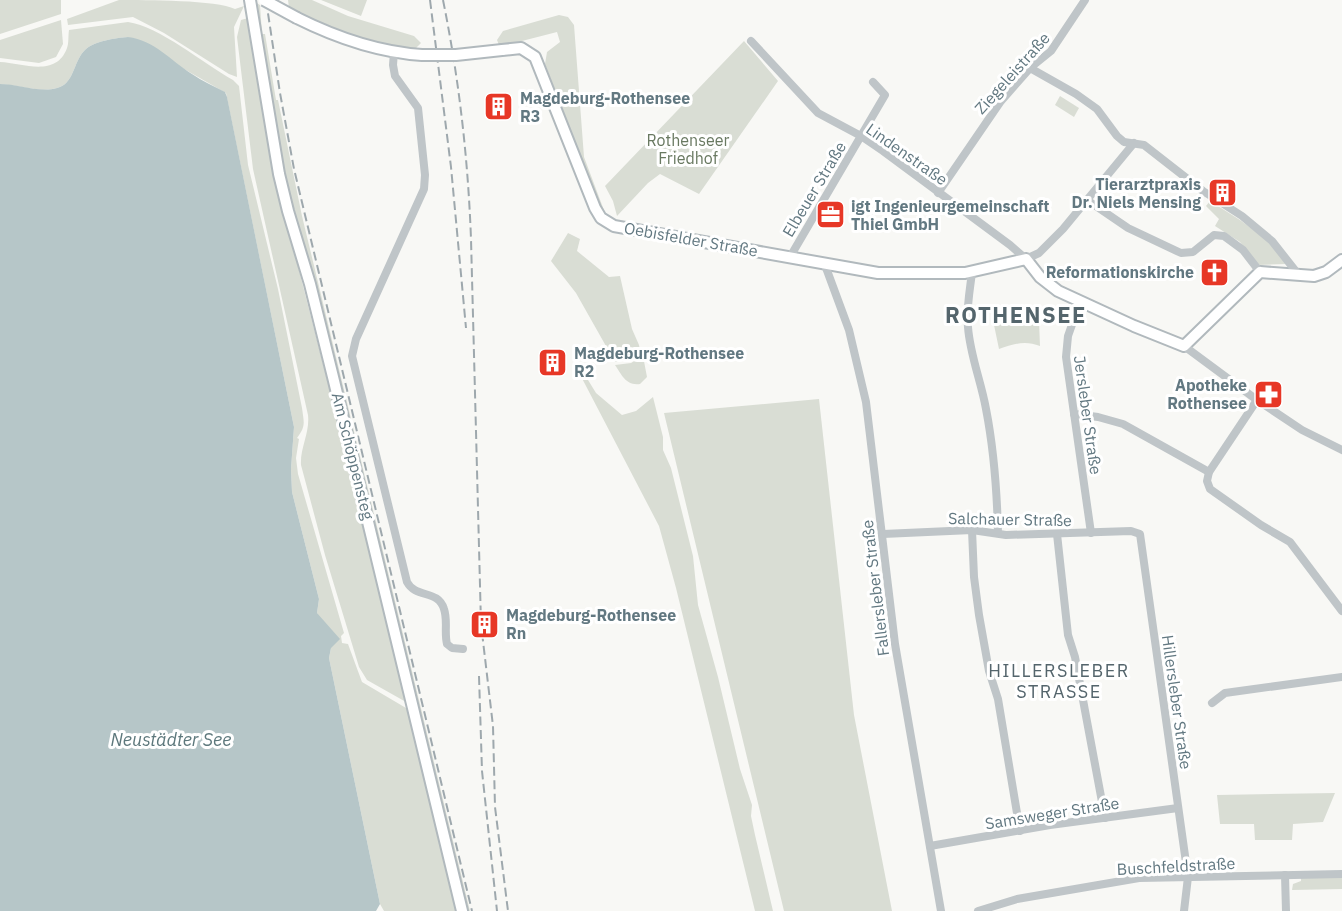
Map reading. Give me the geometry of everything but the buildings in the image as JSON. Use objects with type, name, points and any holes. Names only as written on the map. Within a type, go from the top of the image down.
[{"type":"street","name":"Am Schöppensteg","points":[[250,0],[288,212],[310,284],[462,911]]},
{"type":"street","name":"Oebisfelder Straße","points":[[264,0],[342,38],[394,52],[456,55],[521,48],[535,57],[597,212],[604,220],[614,225],[825,265],[883,273],[972,272],[1026,259]]},
{"type":"street","name":"Ziegeleistraße","points":[[938,193],[996,109],[1030,68],[1051,51],[1085,0]]},
{"type":"street","name":"Lindenstraße","points":[[751,41],[818,114],[861,136],[1026,259]]},
{"type":"street","points":[[394,52],[395,76],[418,108],[425,175],[424,189],[356,339],[352,356],[407,582],[415,591],[432,595],[440,601],[446,619],[448,646],[463,649]]},
{"type":"street","points":[[1030,68],[1076,94],[1097,109],[1124,142],[1144,145],[1203,191],[1263,233],[1298,274]]},
{"type":"street","name":"Elbeuer Straße","points":[[790,257],[885,95],[873,82]]},
{"type":"street","points":[[1134,142],[1063,229],[1039,253],[1026,259],[1050,286],[1080,302],[1184,346],[1302,430],[1342,450]]},
{"type":"street","points":[[1087,200],[1128,228],[1181,253],[1191,253],[1212,236],[1224,236],[1243,250],[1260,272]]},
{"type":"street","points":[[1184,346],[1260,272],[1308,276],[1321,274],[1342,260]]},
{"type":"street","name":"Fallersleber Straße","points":[[825,265],[849,330],[863,386],[871,433],[897,656],[941,911]]},
{"type":"street","points":[[972,272],[968,330],[992,443],[997,486],[998,533]]},
{"type":"street","name":"Jersleber Straße","points":[[1080,302],[1066,349],[1091,533]]},
{"type":"street","points":[[1257,400],[1209,472],[1207,481],[1210,489],[1261,525],[1290,542],[1342,611]]},
{"type":"street","points":[[1074,414],[1124,424],[1209,472]]},
{"type":"street","points":[[972,530],[979,615],[989,671],[998,699],[1020,831]]},
{"type":"street","name":"Salchauer Straße","points":[[883,534],[972,530],[1006,536],[1137,532]]},
{"type":"street","name":"Hillersleber Straße","points":[[1137,532],[1141,537],[1188,877],[1184,911]]},
{"type":"street","points":[[1057,534],[1068,635],[1075,657],[1105,818]]},
{"type":"street","points":[[1212,703],[1225,693],[1342,677]]},
{"type":"street","name":"Samsweger Straße","points":[[930,846],[1178,808]]},
{"type":"street","name":"Buschfeldstraße","points":[[978,911],[1017,899],[1131,879],[1342,874]]},
{"type":"street","points":[[1285,875],[1286,911]]},
{"type":"green space","points":[[0,0],[61,0],[61,14],[0,34]]},
{"type":"green space","points":[[119,0],[198,2],[235,9],[244,6],[234,27],[237,77],[133,17],[68,25],[67,19]]},
{"type":"green space","points":[[252,0],[260,5],[262,34],[265,34],[276,100],[278,100],[302,216],[470,911],[465,911],[293,219]]},
{"type":"green space","points":[[288,0],[312,0],[348,16],[414,36],[421,43],[414,50],[349,35],[289,8]]},
{"type":"green space","points":[[321,0],[367,0],[361,16]]},
{"type":"green space","points":[[559,15],[568,17],[574,25],[584,157],[605,213],[601,213],[545,64],[547,52],[560,42],[557,32],[499,45],[497,40],[503,31]]},
{"type":"green space","points":[[248,18],[257,82],[260,86],[283,208],[406,702],[367,680],[359,667],[301,465],[308,428],[308,415],[253,169],[237,37],[241,20]]},
{"type":"green space","points":[[61,20],[63,44],[56,57],[39,63],[0,58],[0,40]]},
{"type":"green space","points":[[128,22],[153,30],[167,38],[239,86],[248,165],[278,289],[302,408],[304,424],[297,438],[299,439],[296,458],[298,474],[344,633],[341,636],[342,643],[348,644],[362,682],[406,708],[409,713],[457,911],[384,911],[380,904],[329,658],[331,648],[317,613],[319,599],[292,492],[294,427],[226,93],[128,37],[104,41],[84,51],[70,78],[63,86],[36,89],[0,84],[0,62],[47,66],[62,57],[68,46],[69,30]]},
{"type":"green space","name":"Rothenseer Friedhof","points":[[744,41],[778,81],[699,194],[660,174],[648,183],[617,216],[613,201],[605,186]]},
{"type":"green space","points":[[1060,96],[1079,108],[1074,117],[1055,105]]},
{"type":"green space","points":[[1210,201],[1267,240],[1286,264],[1258,265],[1240,242],[1215,226],[1219,219],[1206,206]]},
{"type":"green space","points":[[568,233],[580,239],[577,251],[609,277],[620,276],[632,329],[641,355],[615,362],[576,293],[551,261]]},
{"type":"green space","points":[[999,318],[1039,321],[1040,346],[1024,343],[999,349],[994,325]]},
{"type":"green space","points":[[643,356],[647,377],[640,384],[631,383],[625,379],[615,365],[631,363]]},
{"type":"green space","points":[[577,362],[596,393],[622,415],[636,411],[653,397],[663,437],[663,450],[671,468],[693,556],[698,605],[740,769],[752,805],[751,816],[773,911],[755,911],[659,526],[574,363]]},
{"type":"green space","points":[[819,399],[854,715],[892,911],[784,911],[664,413]]},
{"type":"green space","points":[[1335,793],[1323,822],[1293,824],[1292,840],[1255,840],[1254,824],[1220,824],[1217,795]]},
{"type":"green space","points":[[1301,878],[1342,878],[1342,889],[1292,890],[1293,884],[1301,881]]},
{"type":"water","name":"Neustädter See","points":[[128,37],[146,42],[196,77],[225,92],[227,97],[294,427],[292,492],[319,599],[317,613],[340,639],[331,648],[329,658],[380,904],[376,911],[0,911],[0,84],[36,89],[63,86],[70,78],[84,51],[104,41]]},
{"type":"railway","points":[[266,0],[294,169],[472,911]]},
{"type":"railway","points":[[430,0],[451,167],[466,328]]},
{"type":"railway","points":[[443,0],[458,89],[468,179],[481,624],[493,726],[495,807],[508,911]]},
{"type":"railway","points":[[479,676],[482,771],[497,911]]},
{"type":"place","name":"Magdeburg-Rothensee R3","points":[[499,107]]},
{"type":"place","name":"Tierarztpraxis Dr. Niels Mensing","points":[[1222,193]]},
{"type":"place","name":"igt Ingenieurgemeinschaft Thiel GmbH","points":[[830,215]]},
{"type":"place","name":"Reformationskirche","points":[[1215,272]]},
{"type":"place","name":"Magdeburg-Rothensee R2","points":[[553,362]]},
{"type":"place","name":"Apotheke Rothensee","points":[[1268,394]]},
{"type":"place","name":"Magdeburg-Rothensee Rn","points":[[485,624]]},
{"type":"district","name":"ROTHENSEE","points":[[1016,314]]},
{"type":"district","name":"HILLERSLEBER STRASSE","points":[[1059,680]]}]
